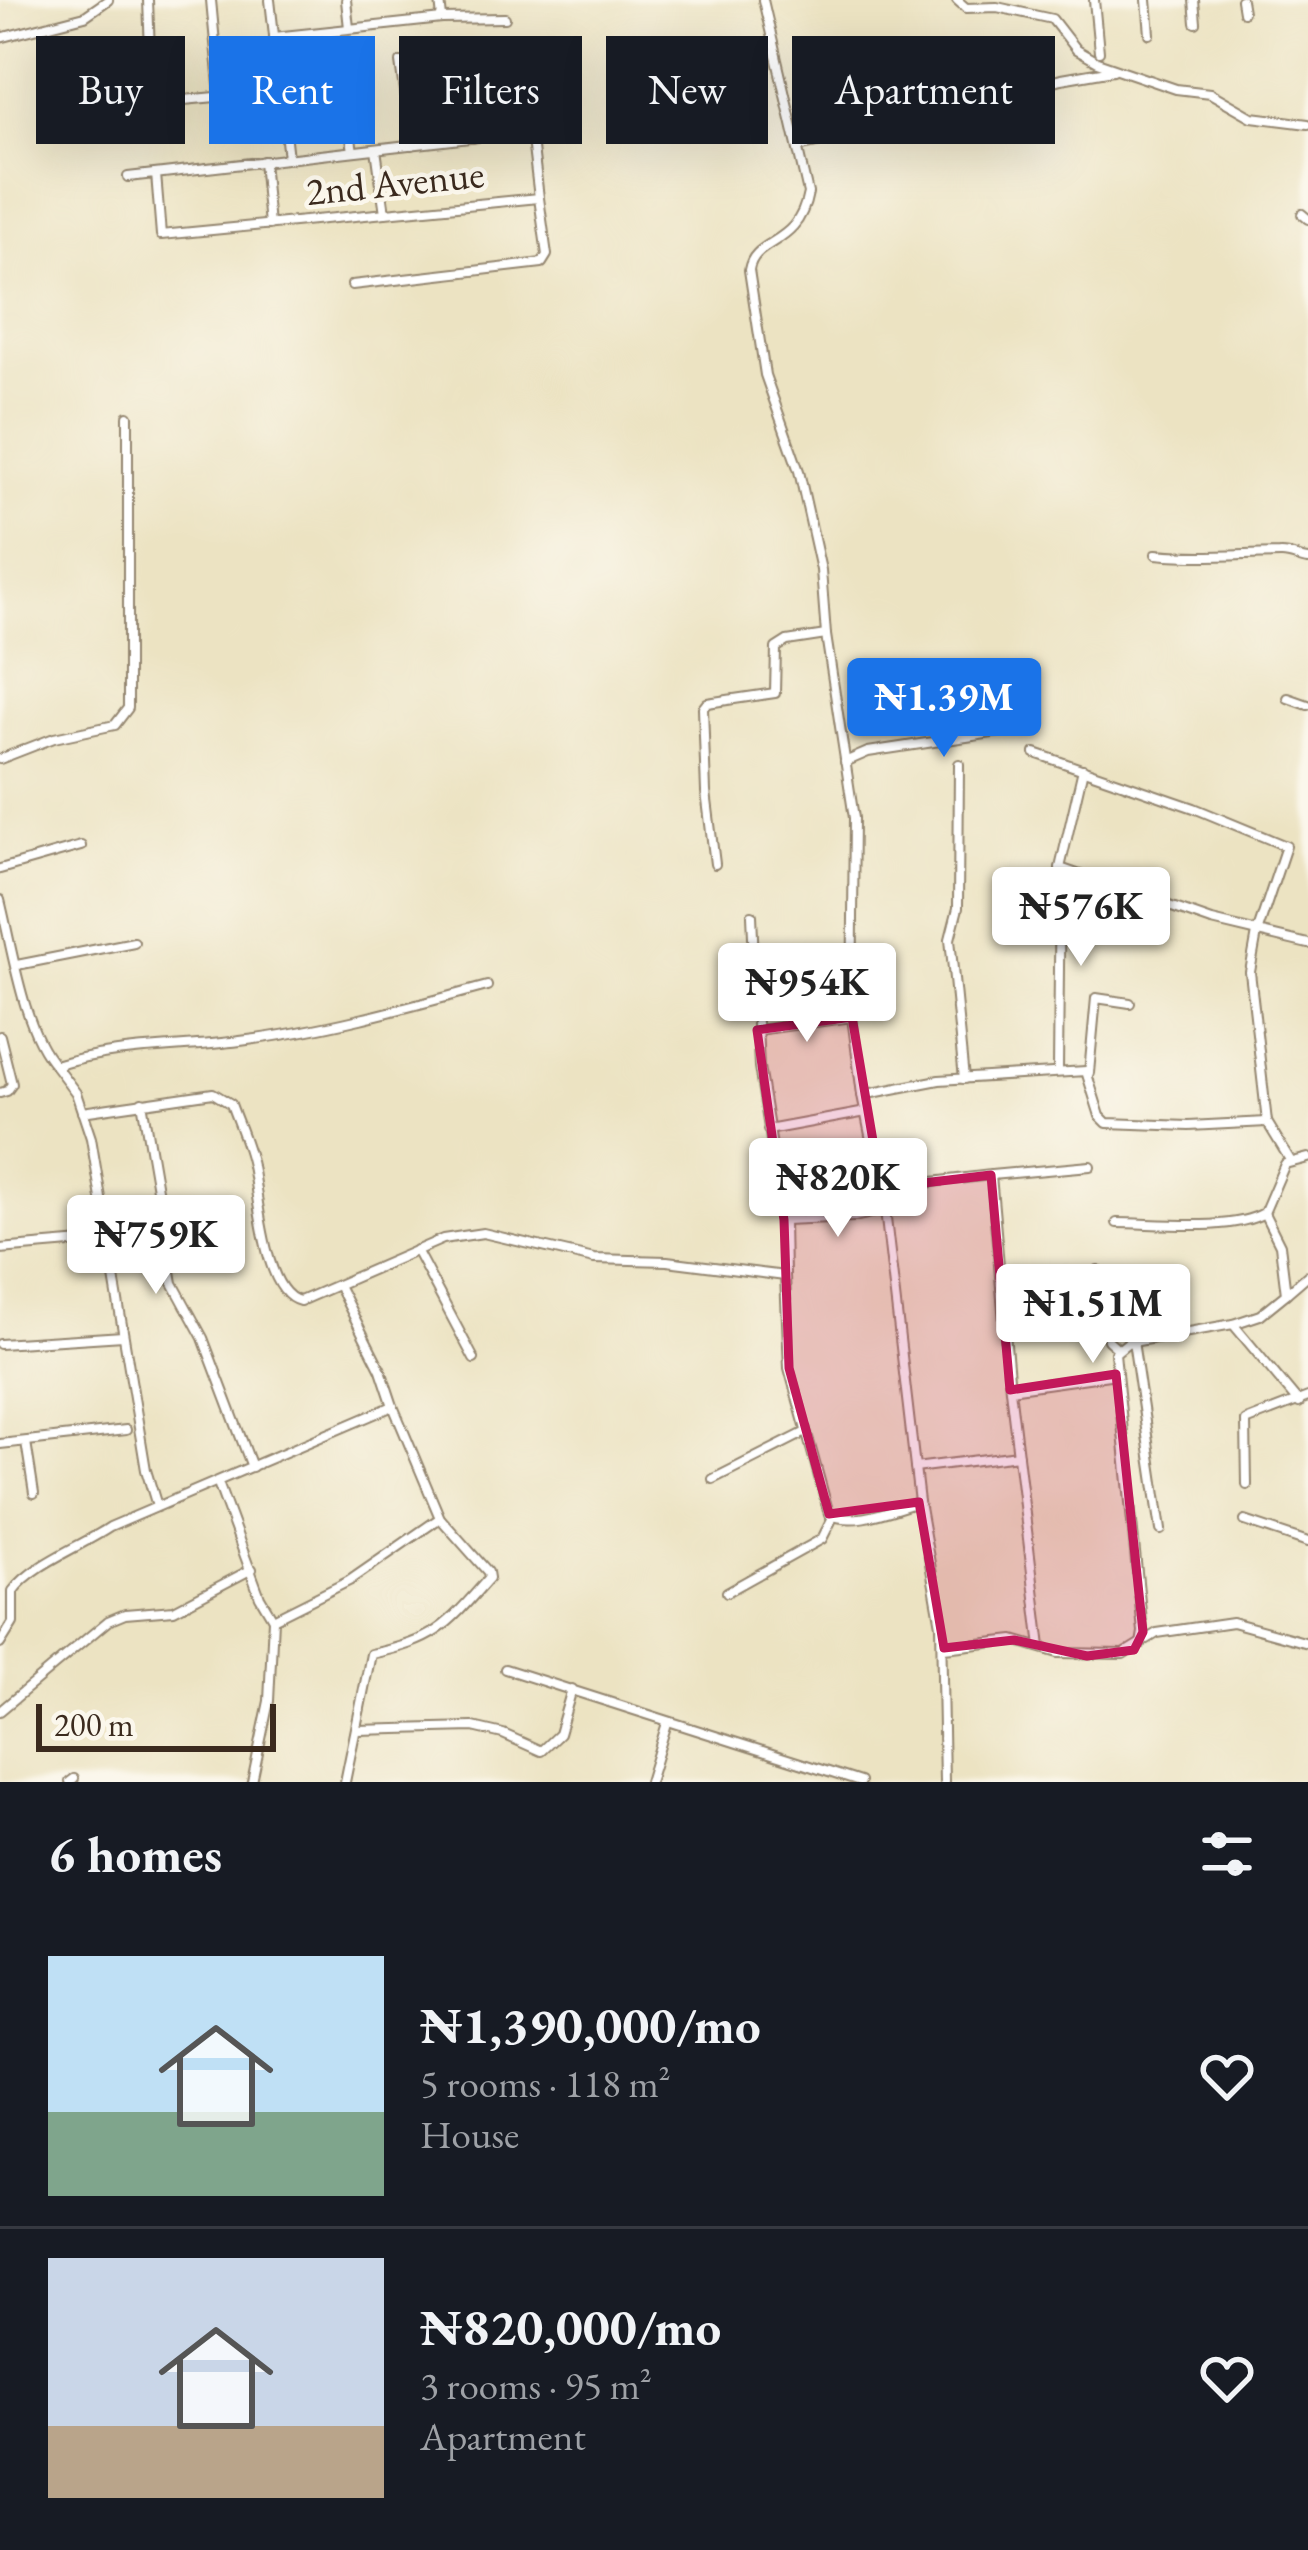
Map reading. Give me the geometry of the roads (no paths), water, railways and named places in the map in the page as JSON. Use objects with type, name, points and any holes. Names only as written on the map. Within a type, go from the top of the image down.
[{"type":"street","points":[[148,0],[149,36]]},
{"type":"street","points":[[211,0],[214,36]]},
{"type":"street","points":[[270,0],[274,36]]},
{"type":"street","points":[[346,0],[349,29]]},
{"type":"street","points":[[440,0],[442,19]]},
{"type":"street","points":[[763,0],[808,193],[800,221],[785,237],[760,249],[749,270],[765,375],[800,471],[814,535],[854,818],[852,1017],[862,1095],[882,1187],[919,1502],[944,1648],[944,1782]]},
{"type":"street","points":[[957,0],[966,8],[998,7],[1052,19],[1076,50],[1096,62],[1145,80],[1210,93],[1252,117],[1308,124]]},
{"type":"street","points":[[1094,0],[1099,52]]},
{"type":"street","points":[[1147,0],[1150,34]]},
{"type":"street","points":[[1194,0],[1196,23]]},
{"type":"street","points":[[1241,0],[1243,12]]},
{"type":"street","points":[[0,38],[85,16],[108,1]]},
{"type":"street","points":[[283,36],[505,17]]},
{"type":"street","points":[[798,147],[1121,68]]},
{"type":"street","points":[[286,144],[288,158]]},
{"type":"street","points":[[351,144],[352,152]]},
{"type":"street","name":"2nd Avenue","points":[[128,177],[421,144]]},
{"type":"street","name":"2nd Avenue","points":[[156,174],[161,235],[539,198],[533,144]]},
{"type":"street","points":[[376,149],[385,213]]},
{"type":"street","points":[[263,161],[269,225]]},
{"type":"street","points":[[352,285],[542,263],[547,255],[539,198]]},
{"type":"street","points":[[0,759],[54,738],[115,725],[128,708],[128,416]]},
{"type":"street","points":[[1156,554],[1203,558],[1286,553],[1308,560]]},
{"type":"street","points":[[715,864],[703,708],[707,703],[775,693],[776,648],[787,641],[826,635]]},
{"type":"street","points":[[1288,698],[1308,705]]},
{"type":"street","points":[[845,762],[863,753],[1032,727]]},
{"type":"street","points":[[1035,754],[1286,846],[1257,933],[1250,972],[1267,1122],[1290,1160]]},
{"type":"street","points":[[959,764],[958,908],[950,938],[964,1079]]},
{"type":"street","points":[[1058,1070],[1060,868],[1083,769]]},
{"type":"street","points":[[0,869],[81,846]]},
{"type":"street","points":[[1060,868],[1257,933],[1308,944]]},
{"type":"street","points":[[0,900],[39,1042],[76,1093],[91,1138],[146,1470],[157,1506]]},
{"type":"street","points":[[752,915],[757,1030],[784,1220],[790,1368],[804,1433],[826,1510],[833,1517],[853,1518],[919,1502]]},
{"type":"street","points":[[17,965],[134,942]]},
{"type":"street","points":[[55,1065],[107,1052],[268,1036],[388,1013],[487,986]]},
{"type":"street","points":[[1130,1003],[1096,998],[1089,1072],[1100,1116],[1107,1123],[1267,1122]]},
{"type":"street","points":[[757,1030],[852,1017]]},
{"type":"street","points":[[0,1036],[12,1084],[0,1093]]},
{"type":"street","points":[[862,1095],[964,1079],[1058,1070],[1089,1072]]},
{"type":"street","points":[[82,1112],[213,1093],[225,1097],[252,1161],[265,1240],[282,1292],[300,1301],[443,1239],[483,1233],[594,1259],[667,1261],[785,1276]]},
{"type":"street","points":[[142,1102],[172,1282],[203,1339],[252,1467]]},
{"type":"street","points":[[768,1130],[866,1112]]},
{"type":"street","points":[[1290,1160],[1308,1158]]},
{"type":"street","points":[[1117,1223],[1239,1222],[1264,1213],[1290,1160]]},
{"type":"street","points":[[882,1187],[1090,1166]]},
{"type":"street","points":[[991,1175],[1010,1389],[1041,1647]]},
{"type":"street","points":[[784,1220],[854,1217],[885,1210]]},
{"type":"street","points":[[1264,1213],[1280,1245],[1286,1294]]},
{"type":"street","points":[[0,1249],[106,1240]]},
{"type":"street","points":[[416,1250],[474,1359]]},
{"type":"street","points":[[1098,1270],[1108,1340],[1117,1348]]},
{"type":"street","points":[[1117,1348],[1260,1315],[1308,1275]]},
{"type":"street","points":[[338,1285],[381,1370],[440,1518],[489,1578],[439,1633],[371,1654],[345,1782]]},
{"type":"street","points":[[1233,1324],[1304,1400],[1246,1421],[1247,1485]]},
{"type":"street","points":[[0,1344],[123,1336]]},
{"type":"street","points":[[1132,1341],[1161,1531]]},
{"type":"street","points":[[944,1648],[1015,1640],[1088,1656],[1128,1652],[1148,1634],[1116,1374],[1117,1348]]},
{"type":"street","points":[[1010,1389],[1116,1374]]},
{"type":"street","points":[[0,1644],[13,1623],[13,1592],[32,1570],[157,1506],[393,1406]]},
{"type":"street","points":[[0,1444],[126,1430]]},
{"type":"street","points":[[713,1479],[804,1433]]},
{"type":"street","points":[[26,1442],[34,1493]]},
{"type":"street","points":[[915,1468],[1018,1455]]},
{"type":"street","points":[[218,1483],[260,1598],[273,1619],[269,1701],[252,1782]]},
{"type":"street","points":[[727,1592],[822,1538],[833,1517]]},
{"type":"street","points":[[273,1619],[349,1581],[440,1518]]},
{"type":"street","points":[[1245,1521],[1308,1542]]},
{"type":"street","points":[[0,1711],[108,1622],[124,1613],[174,1610],[252,1569]]},
{"type":"street","points":[[1148,1634],[1232,1622],[1308,1643]]},
{"type":"street","points":[[505,1669],[860,1782]]},
{"type":"street","points":[[357,1730],[473,1727],[502,1733],[541,1751],[559,1733],[572,1689]]},
{"type":"street","points":[[649,1782],[667,1724]]}]
